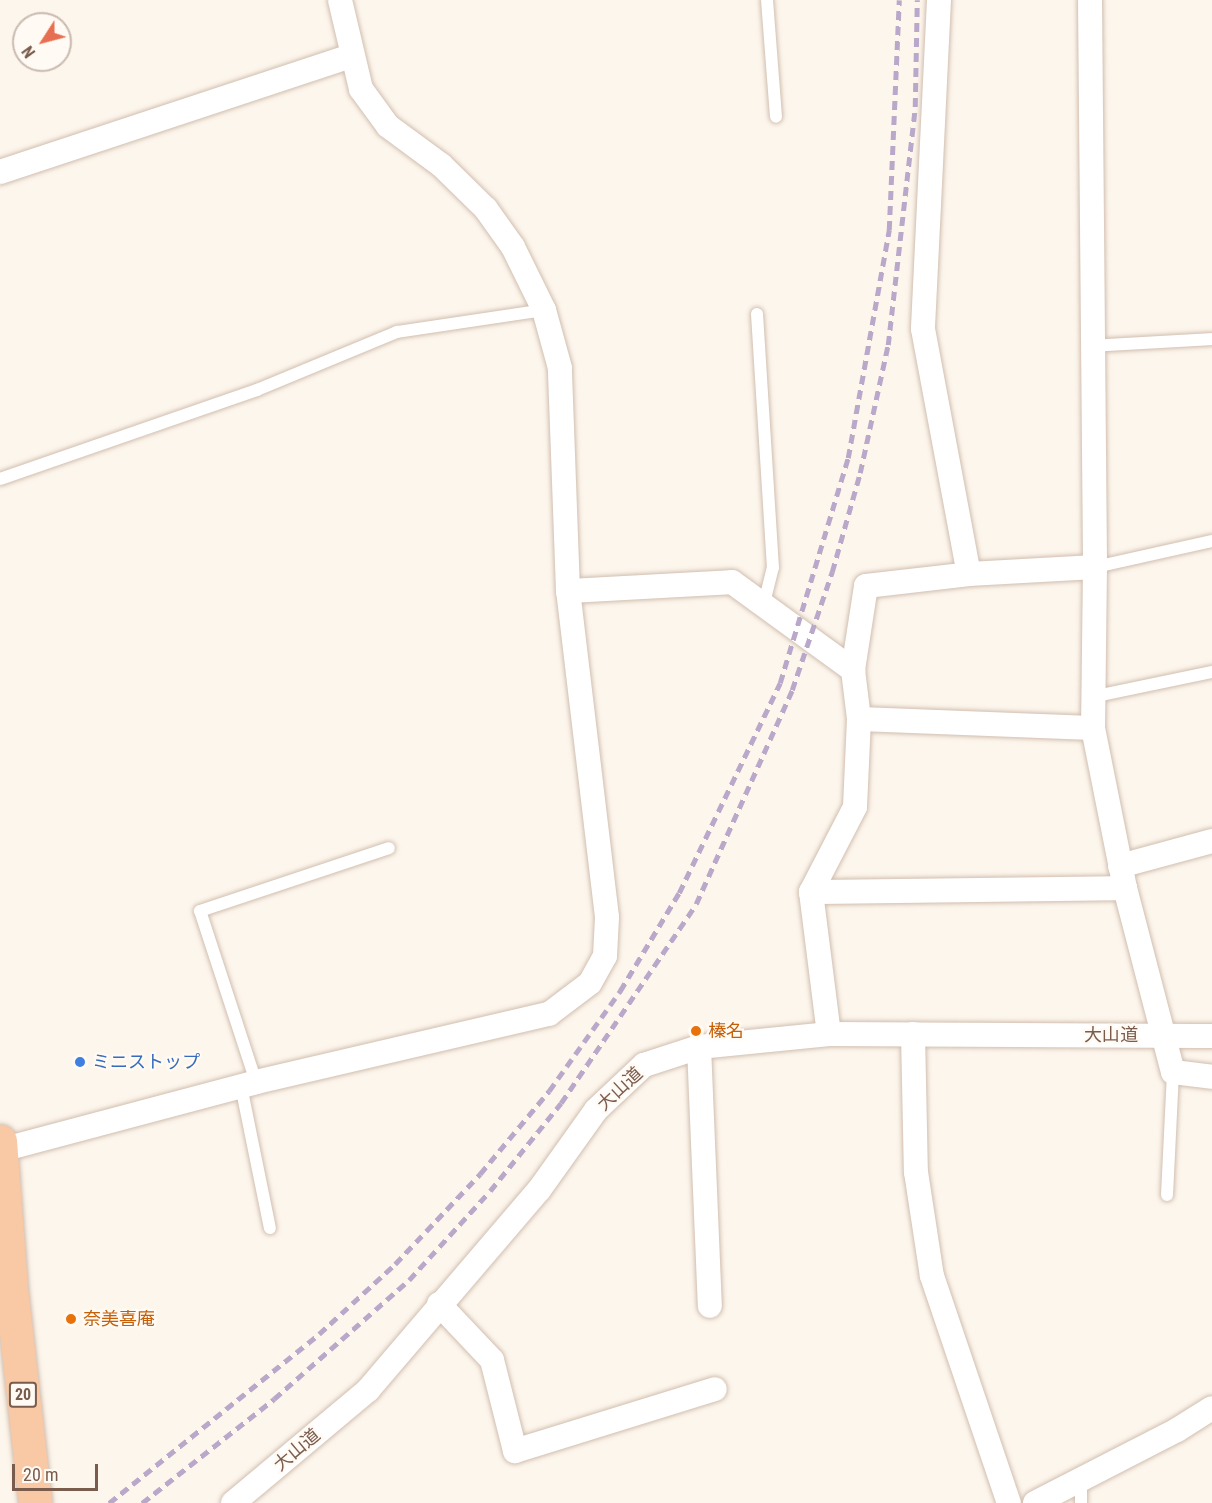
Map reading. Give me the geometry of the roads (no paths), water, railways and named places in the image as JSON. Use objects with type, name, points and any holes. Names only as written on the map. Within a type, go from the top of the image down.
[{"type":"highway","name":"20","points":[[1,1145],[5,1289],[35,1503]]},
{"type":"street","points":[[1,1145],[248,1084],[549,1014],[591,984],[605,956],[607,917],[568,591],[560,368],[544,310],[513,246],[486,208],[441,165],[388,126],[361,89],[351,56],[340,0]]},
{"type":"street","points":[[939,0],[924,329],[969,574]]},
{"type":"street","points":[[1090,0],[1091,346],[1095,567],[1093,728],[1123,877],[1166,1035],[1173,1072],[1212,1077]]},
{"type":"street","points":[[0,172],[351,56]]},
{"type":"street","points":[[829,1034],[811,892],[855,807],[859,719],[853,670],[866,586],[969,574],[1095,567]]},
{"type":"street","points":[[568,591],[732,582],[764,603],[853,670]]},
{"type":"street","points":[[859,719],[1093,728]]},
{"type":"street","points":[[811,892],[1123,877],[1212,841]]},
{"type":"street","name":"大山道","points":[[233,1503],[368,1390],[439,1304],[539,1190],[596,1110],[622,1082],[644,1065],[699,1047],[829,1034],[1212,1036]]},
{"type":"street","points":[[913,1034],[916,1172],[932,1276],[1009,1503]]},
{"type":"street","points":[[699,1047],[710,1306]]},
{"type":"street","points":[[439,1304],[492,1360],[515,1451],[715,1389]]},
{"type":"street","points":[[1035,1503],[1082,1491],[1212,1408]]},
{"type":"lane","points":[[767,0],[776,117]]},
{"type":"lane","points":[[0,479],[257,390],[397,332],[544,310]]},
{"type":"lane","points":[[757,314],[773,567],[764,603]]},
{"type":"lane","points":[[1091,346],[1212,339]]},
{"type":"lane","points":[[1095,567],[1212,541]]},
{"type":"lane","points":[[1092,697],[1212,672]]},
{"type":"lane","points":[[270,1228],[248,1084],[200,911],[389,848]]},
{"type":"lane","points":[[1167,1195],[1173,1072]]},
{"type":"railway","points":[[109,1503],[319,1334],[395,1264],[480,1174],[549,1091],[620,991],[679,893],[780,683],[848,458],[889,230],[899,0]]},
{"type":"railway","points":[[142,1503],[274,1399],[409,1280],[490,1191],[561,1103],[696,904],[792,690],[832,572],[860,473],[888,345],[915,107],[917,0]]},
{"type":"place","name":"榛名","points":[[696,1031]]},
{"type":"place","name":"ミニストップ","points":[[80,1062]]},
{"type":"place","name":"奈美喜庵","points":[[71,1319]]}]
